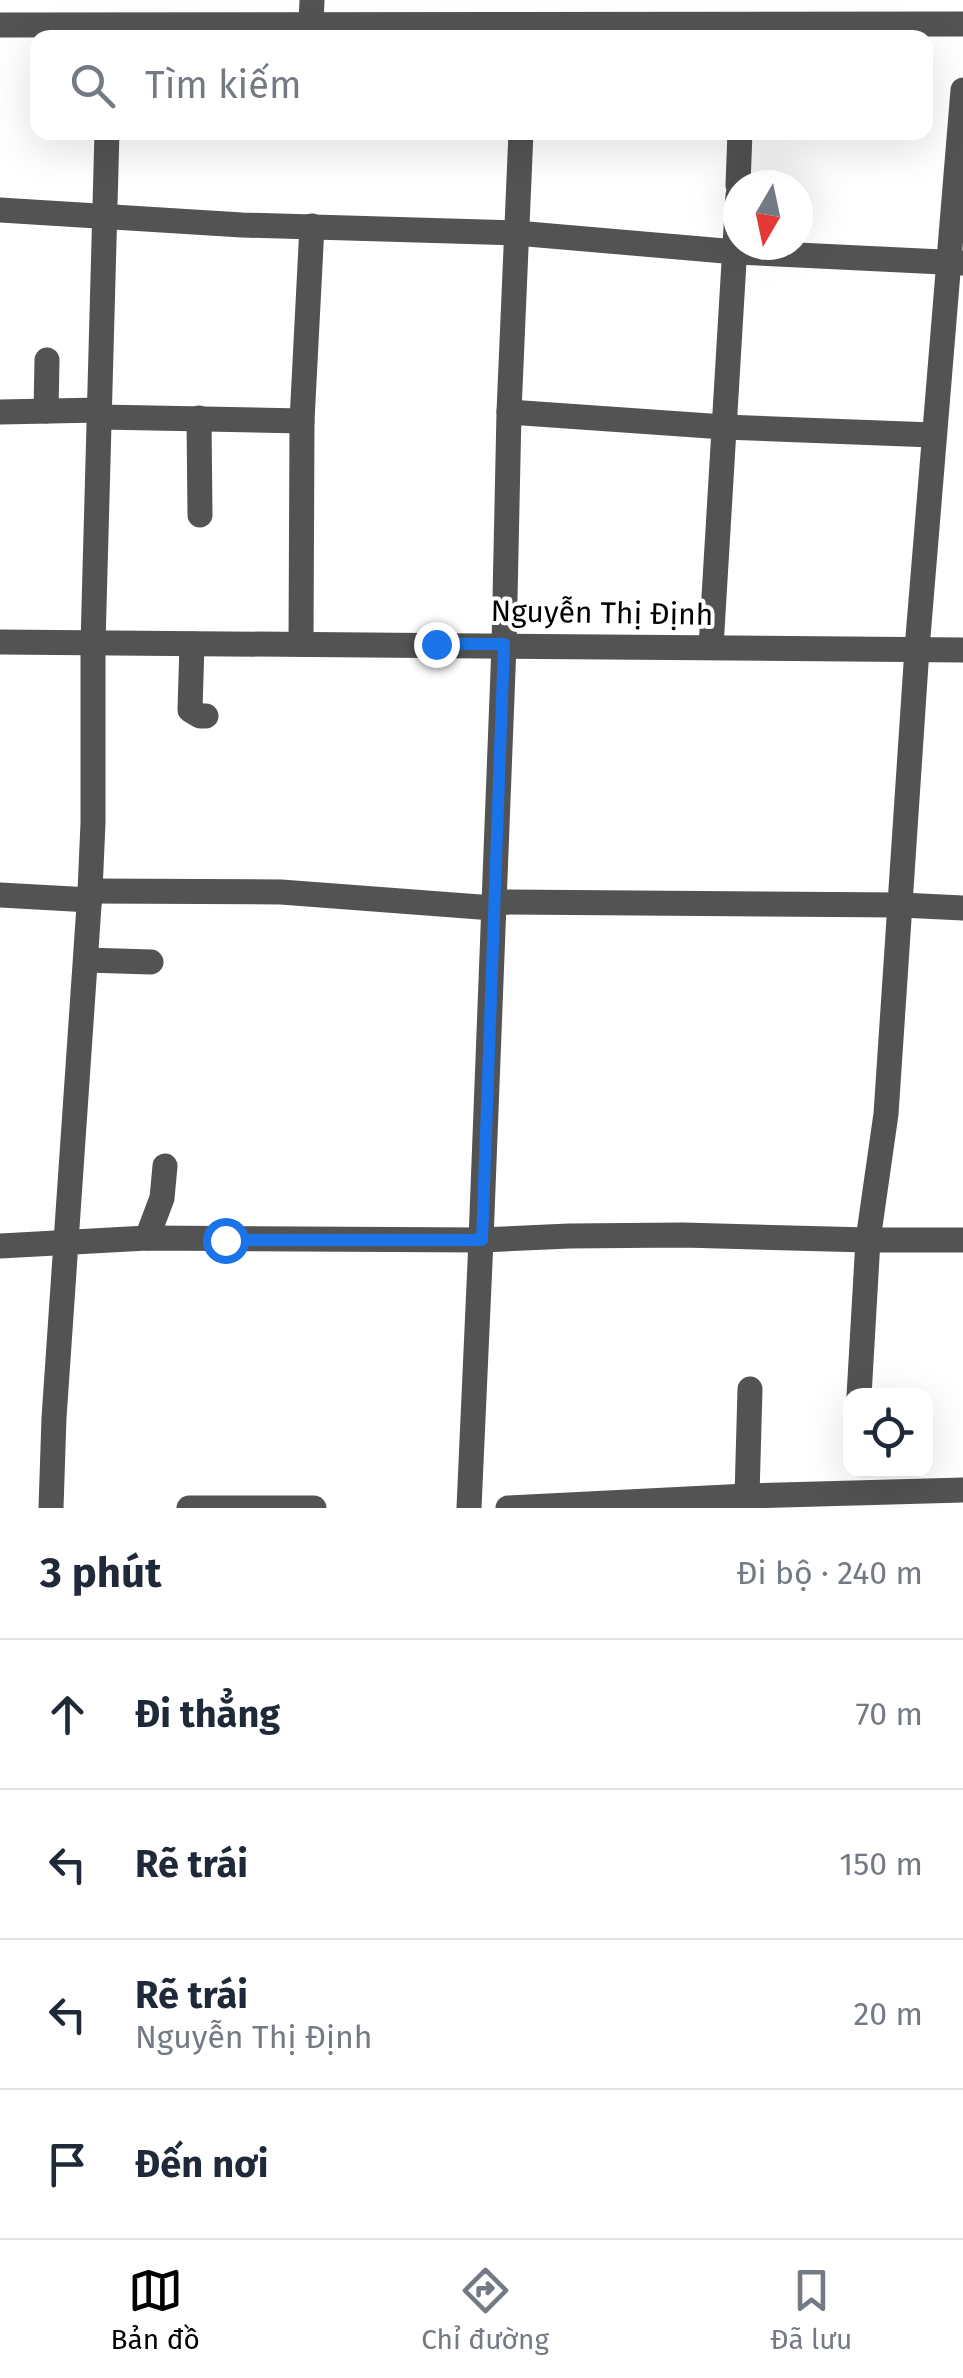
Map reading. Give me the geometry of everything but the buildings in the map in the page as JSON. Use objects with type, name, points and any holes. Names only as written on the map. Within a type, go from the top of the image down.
[{"type":"street","points":[[0,25],[312,13],[526,20],[963,24]]},
{"type":"street","points":[[859,1388],[868,1240],[886,1114],[934,435],[955,263],[963,90]]},
{"type":"street","points":[[51,1508],[93,824],[93,644],[107,140]]},
{"type":"street","points":[[468,1508],[482,1240],[521,140]]},
{"type":"street","points":[[739,170],[740,140]]},
{"type":"street","points":[[0,210],[242,225],[516,233],[723,251]]},
{"type":"street","points":[[301,644],[302,420],[312,226]]},
{"type":"street","points":[[813,256],[955,263]]},
{"type":"street","points":[[712,647],[735,260]]},
{"type":"street","points":[[46,411],[47,360]]},
{"type":"street","points":[[0,412],[302,420]]},
{"type":"street","points":[[509,412],[934,435]]},
{"type":"street","points":[[199,418],[200,515]]},
{"type":"street","name":"Nguyễn Thị Định","points":[[0,642],[963,650]]},
{"type":"street","points":[[192,644],[190,710],[206,716]]},
{"type":"street","points":[[0,894],[282,892],[493,905],[963,908]]},
{"type":"street","points":[[86,960],[152,962]]},
{"type":"street","points":[[147,1238],[162,1198],[166,1166]]},
{"type":"street","points":[[0,1246],[147,1238],[482,1240],[683,1235],[963,1240]]},
{"type":"street","points":[[748,1496],[750,1389]]},
{"type":"street","points":[[508,1508],[853,1491],[963,1490]]},
{"type":"street","points":[[189,1508],[314,1508]]},
{"type":"route","points":[[225,1240],[482,1240],[504,644],[436,644]]}]
